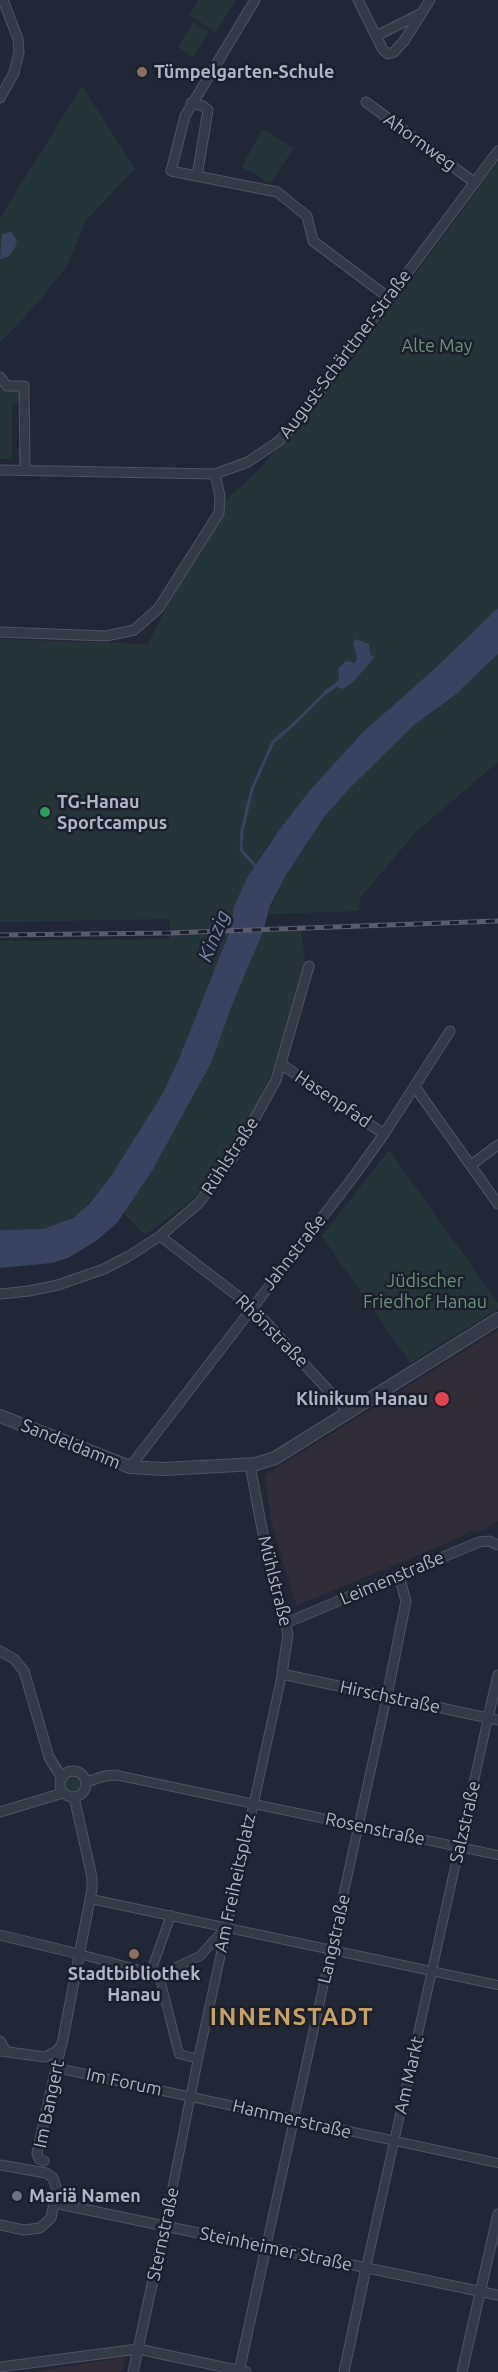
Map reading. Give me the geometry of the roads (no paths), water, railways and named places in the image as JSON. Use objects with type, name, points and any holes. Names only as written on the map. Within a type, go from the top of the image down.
[{"type":"street","points":[[0,98],[14,73],[19,52],[18,39],[3,0]]},
{"type":"street","points":[[255,0],[191,103],[181,127],[171,171],[268,189],[284,196],[308,216],[312,241],[389,298]]},
{"type":"street","points":[[358,0],[383,50],[388,54],[399,48],[430,0]]},
{"type":"street","points":[[376,36],[422,12]]},
{"type":"street","name":"Ahornweg","points":[[366,102],[475,183]]},
{"type":"street","points":[[191,103],[208,110],[197,176]]},
{"type":"street","name":"August-Schärttner-Straße","points":[[0,470],[215,474],[248,462],[279,441],[295,424],[498,151]]},
{"type":"street","points":[[0,377],[7,386],[24,386],[25,470]]},
{"type":"street","points":[[0,632],[106,636],[134,630],[158,609],[216,519],[219,513],[220,496],[215,474]]},
{"type":"street","name":"Rühlstraße","points":[[0,1294],[29,1291],[80,1279],[118,1263],[160,1236],[199,1203],[220,1177],[251,1128],[276,1080],[309,966]]},
{"type":"street","name":"Jahnstraße","points":[[130,1467],[384,1134],[450,1031]]},
{"type":"street","name":"Hasenpfad","points":[[281,1064],[384,1134]]},
{"type":"street","points":[[415,1087],[498,1204]]},
{"type":"street","points":[[471,1165],[498,1145]]},
{"type":"street","name":"Rhönstraße","points":[[160,1236],[252,1307],[348,1412]]},
{"type":"street","name":"Sandeldamm","points":[[0,1416],[130,1467],[164,1469],[250,1465],[275,1458],[498,1319]]},
{"type":"street","name":"Mühlstraße","points":[[250,1465],[263,1534],[286,1623],[288,1641],[253,1803]]},
{"type":"street","name":"Leimenstraße","points":[[286,1623],[478,1542],[489,1541],[498,1545]]},
{"type":"street","name":"Langstraße","points":[[241,2371],[266,2247],[360,1825],[406,1601],[399,1576]]},
{"type":"street","points":[[0,1651],[14,1659],[24,1671],[49,1757],[62,1778],[60,1787],[63,1792],[74,1797]]},
{"type":"street","name":"Hirschstraße","points":[[282,1674],[493,1719]]},
{"type":"street","name":"Salzstraße","points":[[432,1970],[460,1847],[493,1719],[498,1675]]},
{"type":"street","name":"Am Freiheitsplatz","points":[[62,1778],[67,1773],[75,1772],[82,1775],[86,1782],[116,1775],[253,1803],[190,2096]]},
{"type":"street","points":[[74,1797],[84,1791],[86,1782]]},
{"type":"street","points":[[0,1812],[63,1792]]},
{"type":"street","points":[[0,2041],[3,2052],[38,2057],[52,2054],[62,2044],[91,1899],[92,1877],[74,1797]]},
{"type":"street","name":"Rosenstraße","points":[[253,1803],[498,1855]]},
{"type":"street","points":[[91,1899],[332,1948],[498,1985]]},
{"type":"street","points":[[171,1915],[154,1974],[179,2054],[198,2059]]},
{"type":"street","points":[[0,1935],[154,1974],[200,1956],[226,1927]]},
{"type":"street","name":"Am Markt","points":[[366,2268],[432,1970]]},
{"type":"street","name":"Im Bangert","points":[[44,2161],[39,2159],[37,2153],[62,2044]]},
{"type":"street","name":"Im Forum","points":[[57,2068],[190,2096]]},
{"type":"street","name":"Hammerstraße","points":[[190,2096],[394,2142]]},
{"type":"street","name":"Sternstraße","points":[[134,2372],[190,2096]]},
{"type":"street","points":[[394,2142],[498,2163]]},
{"type":"street","name":"Im Bangert","points":[[0,2165],[35,2170],[50,2175],[56,2186],[54,2204]]},
{"type":"street","points":[[0,2225],[24,2230],[40,2228],[51,2218],[54,2204]]},
{"type":"street","name":"Steinheimer Straße","points":[[54,2204],[498,2295]]},
{"type":"street","points":[[462,2372],[498,2214]]},
{"type":"street","points":[[344,2372],[366,2268]]},
{"type":"street","points":[[0,2367],[138,2349],[241,2371]]},
{"type":"water","points":[[12,232],[17,241],[15,248],[8,257],[0,259],[2,234]]},
{"type":"water","points":[[498,608],[498,654],[455,695],[413,726],[349,789],[325,816],[286,875],[270,906],[263,932],[234,1000],[211,1063],[152,1171],[117,1223],[96,1241],[68,1258],[52,1263],[0,1268],[0,1230],[43,1229],[73,1218],[89,1204],[109,1179],[163,1093],[229,933],[234,906],[248,876],[280,829],[310,790],[364,731],[431,672]]},
{"type":"water","points":[[356,639],[369,644],[370,655],[375,657],[352,683],[343,689],[337,687],[326,695],[323,692],[339,680],[338,669],[346,661],[355,663],[357,659],[353,642]]},
{"type":"waterway","points":[[257,868],[241,850],[242,831],[252,789],[273,742],[324,694]]},
{"type":"railway","points":[[0,935],[169,933],[498,921]]},
{"type":"place","name":"Tümpelgarten-Schule","points":[[142,72]]},
{"type":"place","name":"TG-Hanau Sportcampus","points":[[45,812]]},
{"type":"place","name":"Klinikum Hanau","points":[[442,1399]]},
{"type":"place","name":"Stadtbibliothek Hanau","points":[[134,1954]]},
{"type":"place","name":"Mariä Namen","points":[[17,2196]]},
{"type":"district","name":"INNENSTADT","points":[[292,2017]]},
{"type":"park label","name":"Alte May","points":[[437,346]]},
{"type":"park label","name":"Jüdischer Friedhof Hanau","points":[[425,1291]]},
{"type":"water label","name":"Kinzig","points":[[214,936]]}]
